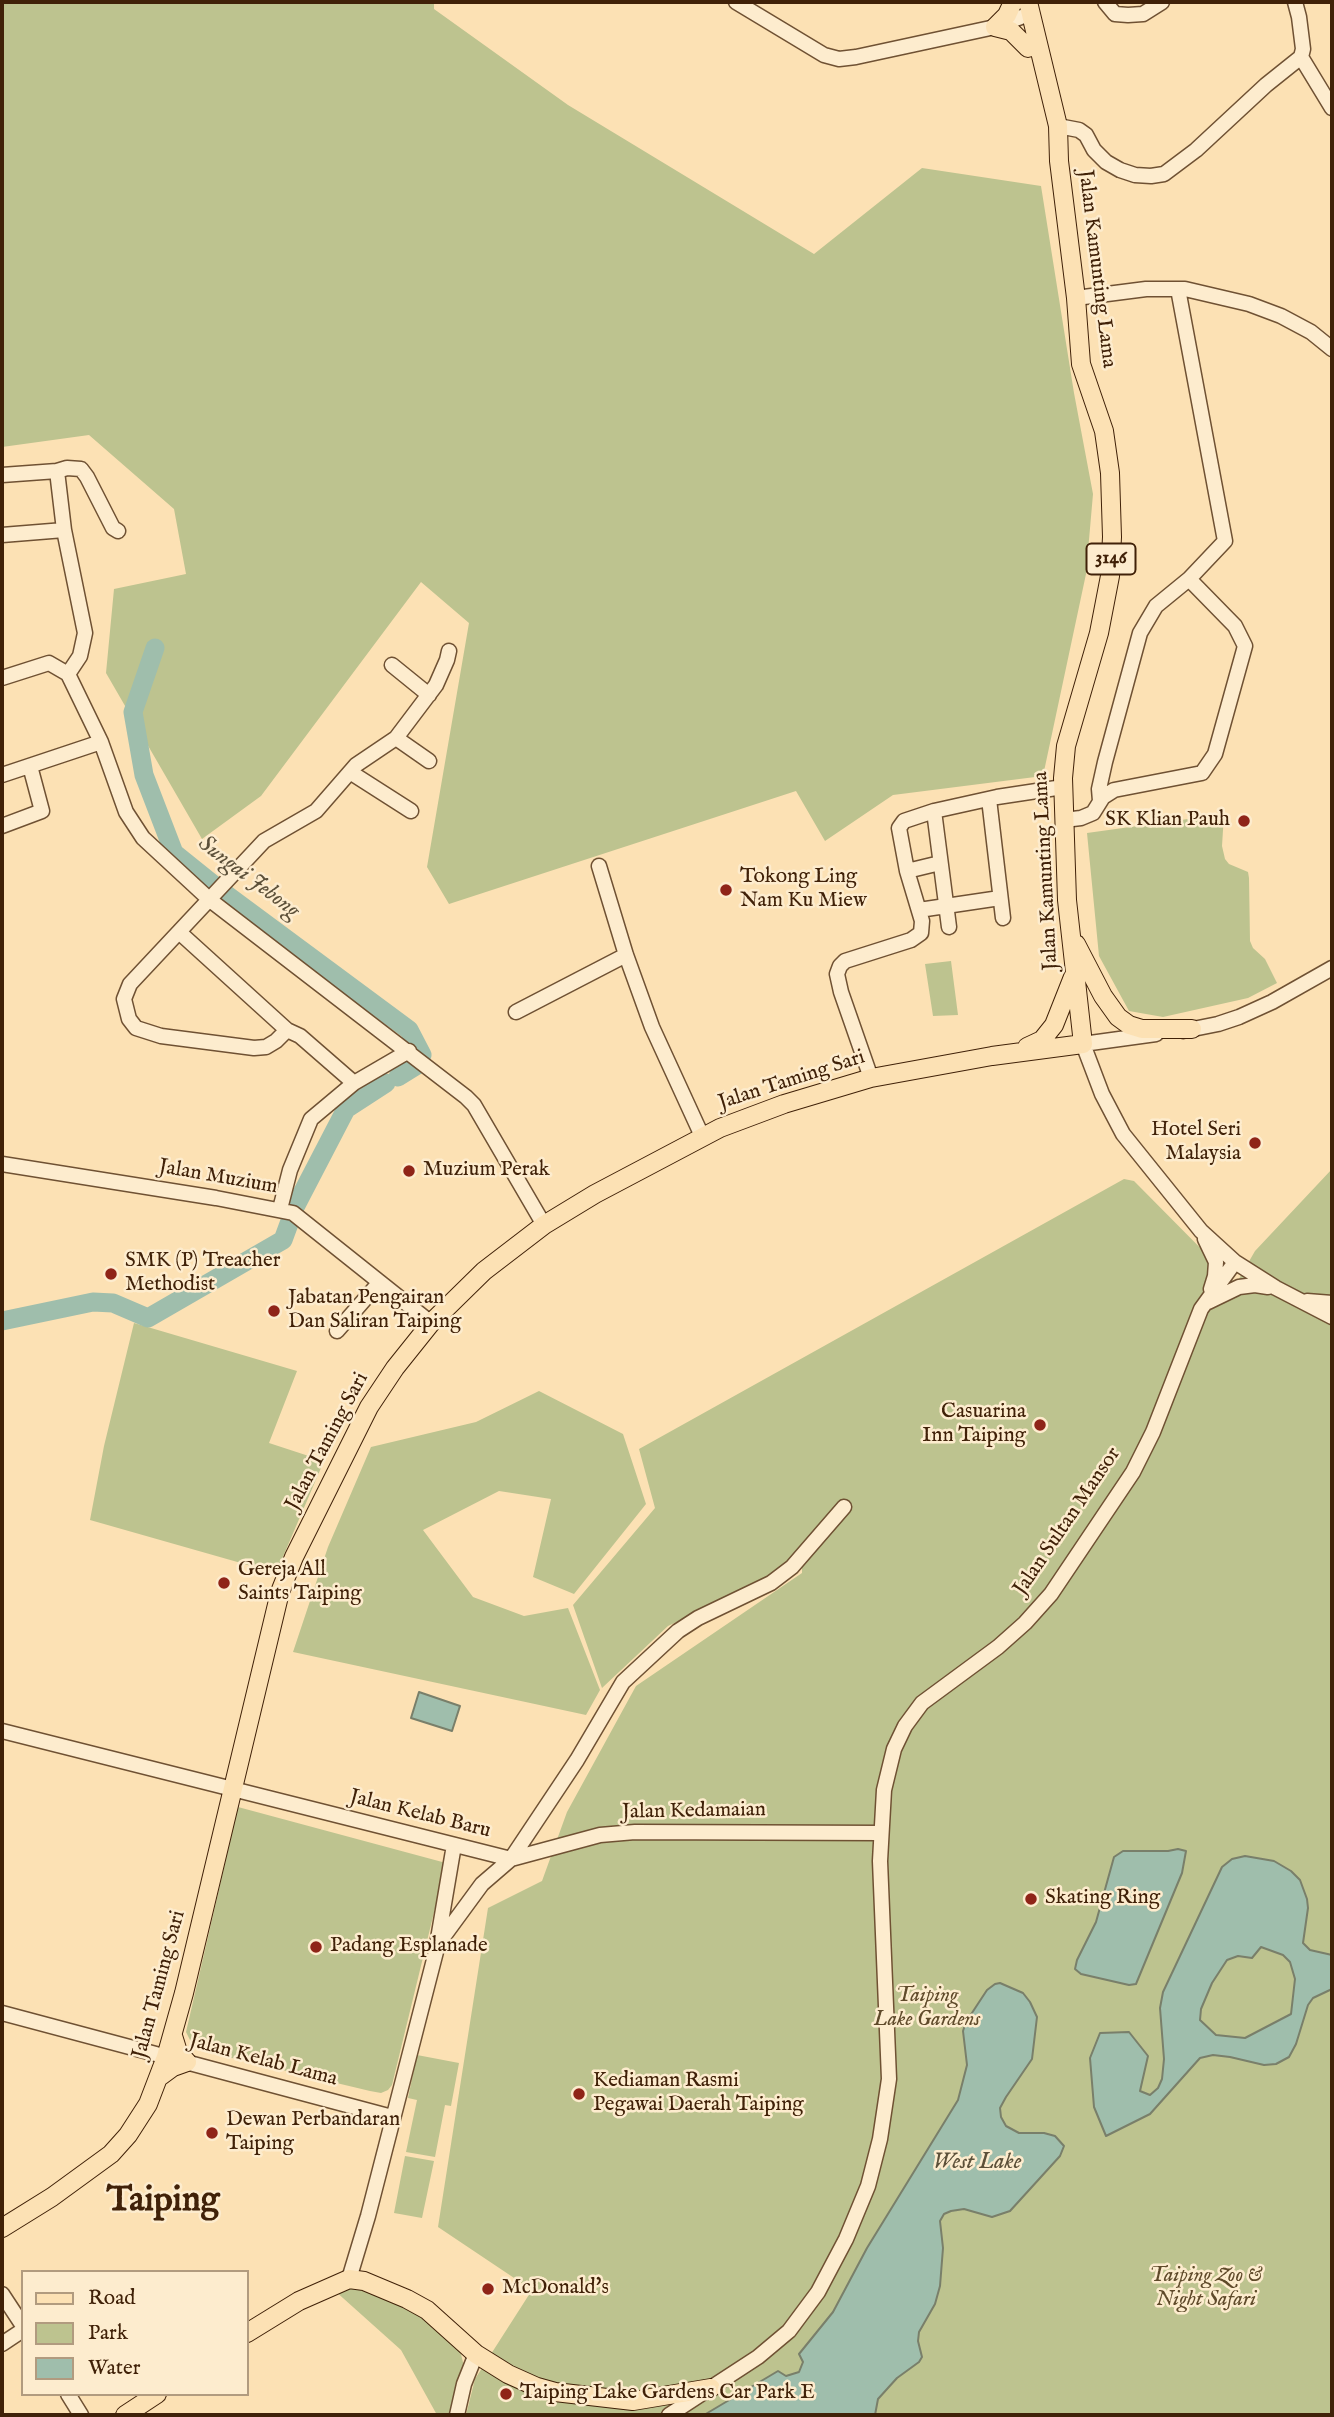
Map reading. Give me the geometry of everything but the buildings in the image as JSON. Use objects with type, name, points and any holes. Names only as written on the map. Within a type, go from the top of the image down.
[{"type":"main road","points":[[1024,8],[1006,15],[995,27],[1011,31],[1028,48]]},
{"type":"main road","name":"Jalan Kamunting Lama","points":[[1024,8],[1028,48],[1054,127]]},
{"type":"main road","name":"Jalan Kamunting Lama","points":[[1024,8],[1054,127],[1082,364],[1104,431],[1108,462],[1112,537],[1110,576],[1104,611],[1066,746],[1063,787],[1074,973],[1083,1044]]},
{"type":"main road","points":[[1071,931],[1080,955],[1118,1017],[1129,1025],[1142,1029],[1192,1029]]},
{"type":"main road","points":[[1018,1052],[1042,1040],[1054,1025],[1074,973]]},
{"type":"main road","name":"Jalan Taming Sari","points":[[2,2228],[111,2154],[141,2117],[173,2036],[280,1592],[294,1557],[369,1407],[395,1368],[431,1323],[484,1271],[544,1225],[702,1136],[784,1104],[871,1078],[1018,1052],[1083,1044]]},
{"type":"main road","points":[[158,2078],[173,2067],[187,2062],[178,2052],[173,2036]]},
{"type":"main road","points":[[248,2332],[299,2301],[349,2279]]},
{"type":"main road","name":"Jalan Sultan Mansor","points":[[349,2279],[364,2281],[407,2298],[427,2310],[476,2354],[537,2388],[633,2408],[711,2388]]},
{"type":"main road","points":[[125,2415],[153,2396]]},
{"type":"street","points":[[736,2],[824,55],[839,59],[995,27]]},
{"type":"street","points":[[1105,2],[1115,14],[1128,15],[1143,14],[1162,2]]},
{"type":"street","points":[[1054,127],[1079,130],[1086,135],[1094,150],[1106,162],[1120,170],[1135,175],[1164,174],[1196,150],[1266,85],[1301,58],[1303,49],[1300,17],[1295,2]]},
{"type":"street","points":[[1301,58],[1332,108]]},
{"type":"street","points":[[1076,298],[1146,289],[1178,289],[1259,308],[1311,332],[1332,349]]},
{"type":"street","points":[[1100,801],[1099,789],[1105,762],[1140,633],[1156,606],[1189,579],[1225,541],[1178,289]]},
{"type":"street","points":[[2,475],[68,468],[81,470],[113,528],[118,531]]},
{"type":"street","points":[[57,471],[64,530],[85,633],[80,656],[64,671]]},
{"type":"street","points":[[2,535],[64,530]]},
{"type":"street","points":[[1064,820],[1088,816],[1096,810],[1107,793],[1125,786],[1202,773],[1214,754],[1245,646],[1235,626],[1189,579]]},
{"type":"street","points":[[287,1030],[266,1047],[254,1048],[161,1036],[136,1028],[125,1008],[126,992],[130,984],[264,841],[316,811],[356,765],[396,738],[429,695],[442,672],[449,651]]},
{"type":"street","points":[[2,678],[49,663],[64,671],[101,742],[127,812],[143,838],[210,900],[409,1051],[474,1105],[544,1225]]},
{"type":"street","points":[[392,665],[429,695]]},
{"type":"street","points":[[396,738],[429,761]]},
{"type":"street","points":[[2,775],[101,742]]},
{"type":"street","points":[[2,827],[42,811],[30,766]]},
{"type":"street","points":[[350,772],[411,811]]},
{"type":"street","points":[[871,1078],[837,974],[845,961],[911,940],[921,933],[922,921],[907,871],[899,828],[904,821],[934,811],[1063,787]]},
{"type":"street","points":[[989,799],[1003,918]]},
{"type":"street","points":[[934,811],[948,927]]},
{"type":"street","points":[[907,871],[940,863]]},
{"type":"street","points":[[599,866],[626,955],[652,1027],[702,1136]]},
{"type":"street","points":[[919,910],[1000,898]]},
{"type":"street","points":[[179,932],[287,1030],[300,1036],[354,1083]]},
{"type":"street","points":[[516,1012],[626,955]]},
{"type":"street","points":[[1332,968],[1259,1009],[1218,1024],[1083,1044],[1102,1094],[1123,1134],[1201,1231],[1235,1262],[1276,1288],[1332,1317]]},
{"type":"street","points":[[279,1209],[290,1170],[312,1119],[354,1083],[409,1051]]},
{"type":"street","name":"Jalan Muzium","points":[[2,1164],[279,1209],[301,1218],[431,1323]]},
{"type":"street","points":[[1201,1231],[1216,1262],[1215,1276],[1205,1304]]},
{"type":"street","points":[[1205,1304],[1235,1262]]},
{"type":"street","points":[[337,1331],[379,1283]]},
{"type":"street","points":[[1205,1304],[1239,1287],[1255,1285],[1276,1288]]},
{"type":"street","points":[[1303,1300],[1332,1303]]},
{"type":"street","name":"Jalan Sultan Mansor","points":[[711,2388],[772,2346],[807,2309],[846,2239],[868,2186],[880,2139],[889,2079],[881,1833],[887,1775],[894,1749],[905,1726],[922,1703],[998,1647],[1025,1623],[1051,1594],[1133,1472],[1153,1432],[1205,1304]]},
{"type":"street","name":"Jalan Kelab Baru","points":[[2,1731],[511,1859],[577,1760],[623,1682],[678,1631],[698,1618],[771,1583],[792,1567],[845,1507]]},
{"type":"street","name":"Jalan Kedamaian","points":[[511,1859],[600,1835],[635,1832],[881,1833]]},
{"type":"street","points":[[349,2279],[368,2216],[438,1944],[454,1845]]},
{"type":"street","points":[[438,1944],[482,1884],[511,1859]]},
{"type":"street","name":"Jalan Kelab Lama","points":[[2,2013],[392,2117]]},
{"type":"street","points":[[2,2294],[21,2325]]},
{"type":"street","points":[[2,2344],[21,2330]]},
{"type":"street","points":[[457,2415],[464,2384],[476,2354]]},
{"type":"street","points":[[669,2415],[711,2388]]},
{"type":"street","points":[[69,2396],[81,2415]]},
{"type":"green space","points":[[2,2],[434,2],[434,9],[568,105],[814,254],[922,168],[1041,186],[1093,494],[1086,574],[1043,776],[893,795],[825,841],[796,791],[449,904],[427,867],[469,623],[421,582],[261,796],[202,839],[106,673],[114,589],[186,574],[174,509],[89,435],[2,447]]},
{"type":"green space","points":[[1224,814],[1222,846],[1225,859],[1229,864],[1248,872],[1250,941],[1253,948],[1265,959],[1277,983],[1248,998],[1163,1017],[1129,1011],[1099,956],[1087,833]]},
{"type":"green space","points":[[951,961],[958,1015],[933,1016],[925,964]]},
{"type":"green space","name":"Taiping Lake Gardens","points":[[1332,1169],[1332,2415],[466,2415],[475,2379],[532,2290],[438,2227],[488,1908],[542,1881],[567,1812],[636,1686],[802,1573],[802,1547],[768,1578],[668,1626],[602,1688],[573,1605],[655,1508],[639,1449],[1124,1179],[1134,1181],[1236,1284],[1255,1251]]},
{"type":"green space","points":[[134,1323],[297,1371],[269,1443],[324,1461],[276,1573],[90,1520],[104,1446]]},
{"type":"green space","points":[[539,1391],[623,1434],[646,1504],[574,1594],[533,1577],[551,1499],[499,1491],[423,1530],[473,1597],[524,1616],[568,1608],[600,1690],[586,1715],[293,1652],[328,1547],[371,1447],[476,1422]]},
{"type":"green space","name":"Padang Esplanade","points":[[238,1807],[446,1863],[392,2085],[388,2090],[381,2093],[370,2091],[211,2053],[198,2048],[190,2040],[186,2032]]},
{"type":"green space","points":[[417,2055],[459,2063],[451,2106],[445,2105],[435,2157],[406,2152],[417,2100],[408,2098]]},
{"type":"green space","points":[[405,2156],[434,2161],[422,2218],[394,2213]]},
{"type":"green space","points":[[350,2287],[375,2292],[404,2304],[452,2337],[461,2354],[465,2371],[455,2415],[437,2415],[401,2350],[334,2290]]},
{"type":"water","points":[[419,1692],[460,1706],[452,1731],[411,1718]]},
{"type":"water","points":[[1123,1851],[1186,1851],[1182,1873],[1136,1984],[1129,1985],[1081,1974],[1075,1969],[1077,1960],[1096,1922],[1114,1857]]},
{"type":"water","points":[[1245,1856],[1274,1861],[1300,1880],[1308,1908],[1303,1943],[1310,1950],[1332,1955],[1332,1989],[1313,1998],[1308,2005],[1296,2044],[1289,2057],[1276,2064],[1264,2065],[1213,2055],[1200,2058],[1150,2114],[1106,2136],[1094,2107],[1090,2058],[1100,2033],[1129,2032],[1148,2056],[1140,2091],[1150,2095],[1158,2088],[1164,2059],[1160,2008],[1163,1992],[1222,1867],[1232,1859]],"holes":[[[1261,1947],[1283,1955],[1290,1962],[1295,1979],[1291,2014],[1245,2038],[1216,2035],[1200,2020],[1201,2009],[1212,1983],[1227,1960],[1238,1956],[1252,1958]]]},
{"type":"water","name":"West Lake","points":[[1000,1983],[1023,1993],[1037,2017],[1032,2059],[1000,2108],[1001,2117],[1006,2126],[1019,2133],[1055,2136],[1064,2146],[1060,2156],[1010,2211],[992,2217],[964,2209],[944,2214],[940,2221],[943,2248],[940,2286],[935,2304],[919,2332],[922,2357],[919,2362],[897,2378],[878,2399],[875,2415],[704,2415],[778,2371],[786,2376],[799,2372],[803,2362],[799,2354],[833,2312],[867,2248],[958,2100],[967,2065],[963,2031],[966,2022],[987,1990]]},
{"type":"waterway","name":"Sungai Jebong","points":[[155,648],[133,712],[144,775],[174,853],[409,1030],[422,1055]]},
{"type":"waterway","name":"Sungai Jebong","points":[[398,1077],[419,1064]]},
{"type":"waterway","name":"Sungai Jebong","points":[[294,1209],[346,1109],[386,1083]]},
{"type":"waterway","name":"Sungai Jebong","points":[[2,1321],[93,1302],[113,1303],[148,1318],[283,1240],[290,1221]]},
{"type":"place","name":"SK Klian Pauh","points":[[1244,821]]},
{"type":"place","name":"Tokong Ling Nam Ku Miew","points":[[726,890]]},
{"type":"place","name":"Hotel Seri Malaysia","points":[[1255,1143]]},
{"type":"place","name":"Muzium Perak","points":[[409,1171]]},
{"type":"place","name":"SMK (P) Treacher Methodist","points":[[111,1274]]},
{"type":"place","name":"Jabatan Pengairan Dan Saliran Taiping","points":[[274,1311]]},
{"type":"place","name":"Casuarina Inn Taiping","points":[[1040,1425]]},
{"type":"place","name":"Gereja All Saints Taiping","points":[[224,1583]]},
{"type":"place","name":"Skating Ring","points":[[1031,1899]]},
{"type":"place","name":"Padang Esplanade","points":[[316,1947]]},
{"type":"place","name":"Kediaman Rasmi Pegawai Daerah Taiping","points":[[579,2094]]},
{"type":"place","name":"Dewan Perbandaran Taiping","points":[[212,2133]]},
{"type":"place","name":"McDonald's","points":[[488,2289]]},
{"type":"place","name":"Taiping Lake Gardens Car Park E","points":[[506,2394]]},
{"type":"district","name":"Taiping","points":[[163,2203]]},
{"type":"park label","name":"Taiping Zoo & Night Safari","points":[[1206,2289]]}]
